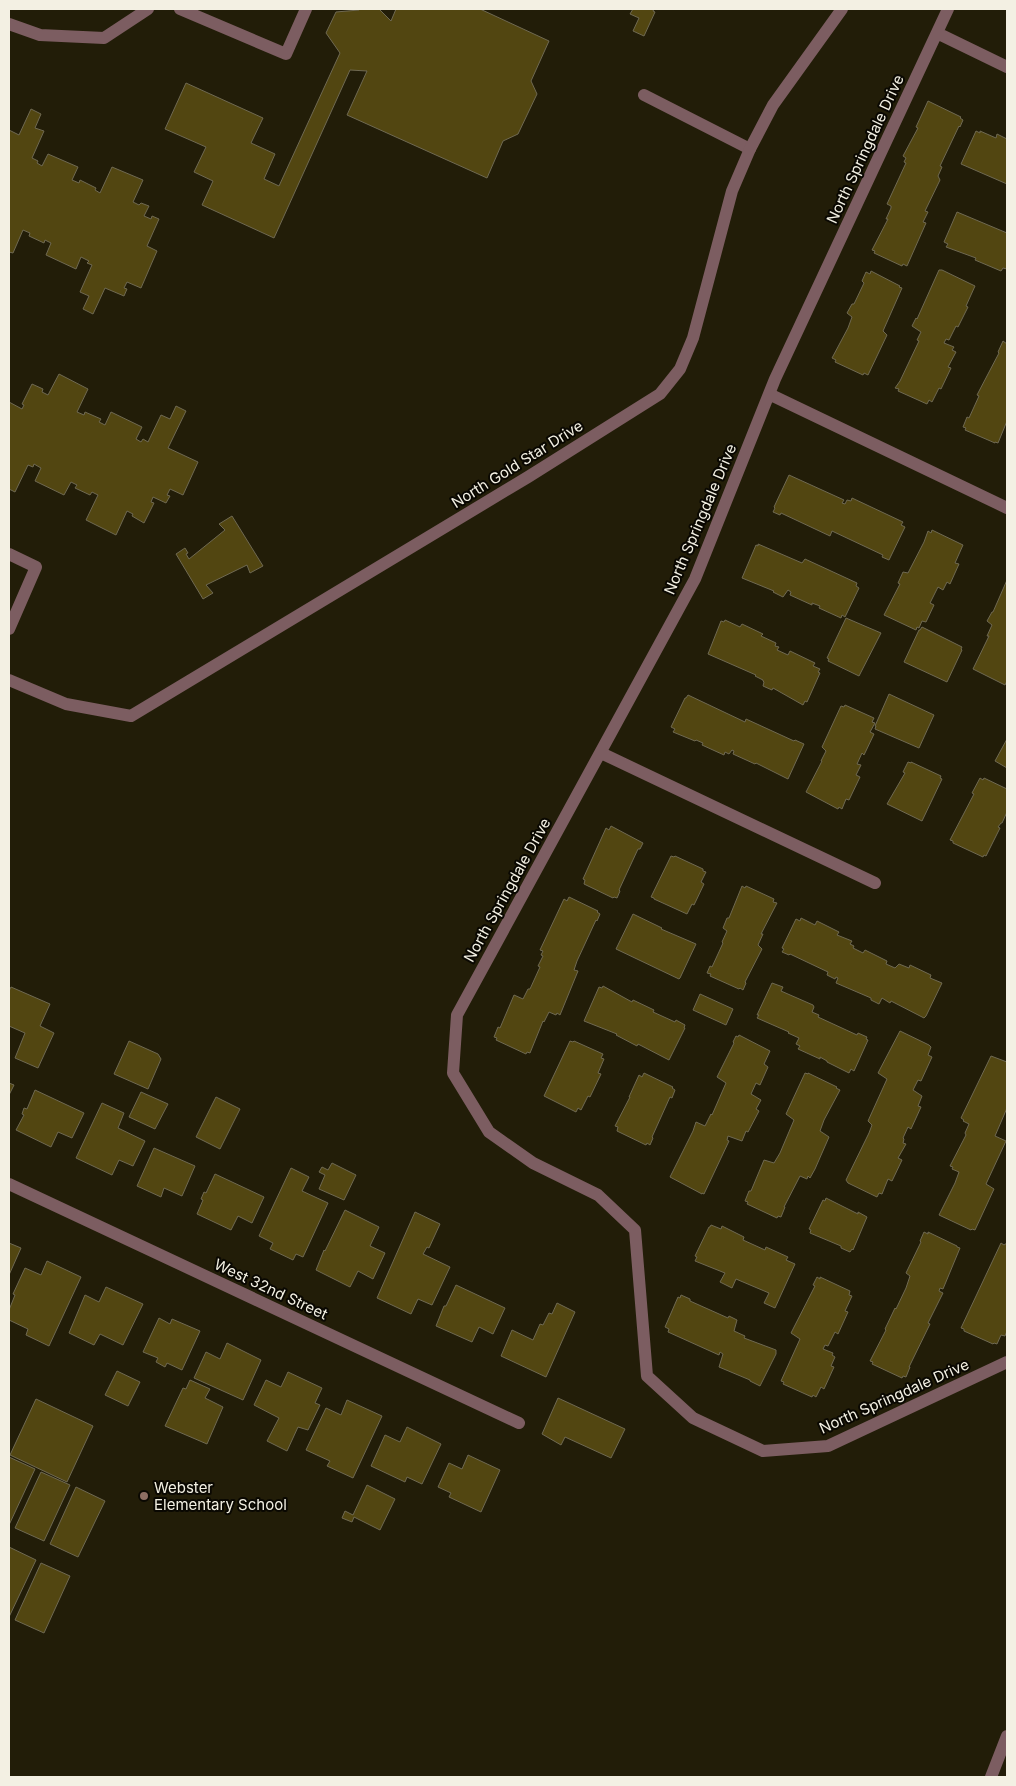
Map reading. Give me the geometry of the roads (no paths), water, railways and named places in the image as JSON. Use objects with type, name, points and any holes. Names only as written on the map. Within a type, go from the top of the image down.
[{"type":"street","points":[[9,24],[40,35],[104,38],[148,9]]},
{"type":"street","points":[[180,9],[286,54],[306,9]]},
{"type":"street","name":"North Gold Star Drive","points":[[9,680],[66,704],[131,716],[519,482],[660,394],[680,369],[693,338],[732,191],[750,149],[773,105],[842,9]]},
{"type":"street","name":"North Springdale Drive","points":[[948,9],[769,394],[696,579],[457,1015],[453,1073],[489,1132],[533,1163],[598,1196],[635,1230],[647,1376],[693,1418],[763,1451],[828,1446],[1007,1362]]},
{"type":"street","points":[[936,33],[1007,67]]},
{"type":"street","points":[[644,95],[750,149]]},
{"type":"street","points":[[769,394],[1007,508]]},
{"type":"street","points":[[9,554],[36,567],[9,629]]},
{"type":"street","points":[[601,753],[875,883]]},
{"type":"street","name":"West 32nd Street","points":[[9,1184],[519,1423]]},
{"type":"street","points":[[991,1777],[1007,1736]]},
{"type":"place","name":"Webster Elementary School","points":[[144,1496]]}]
